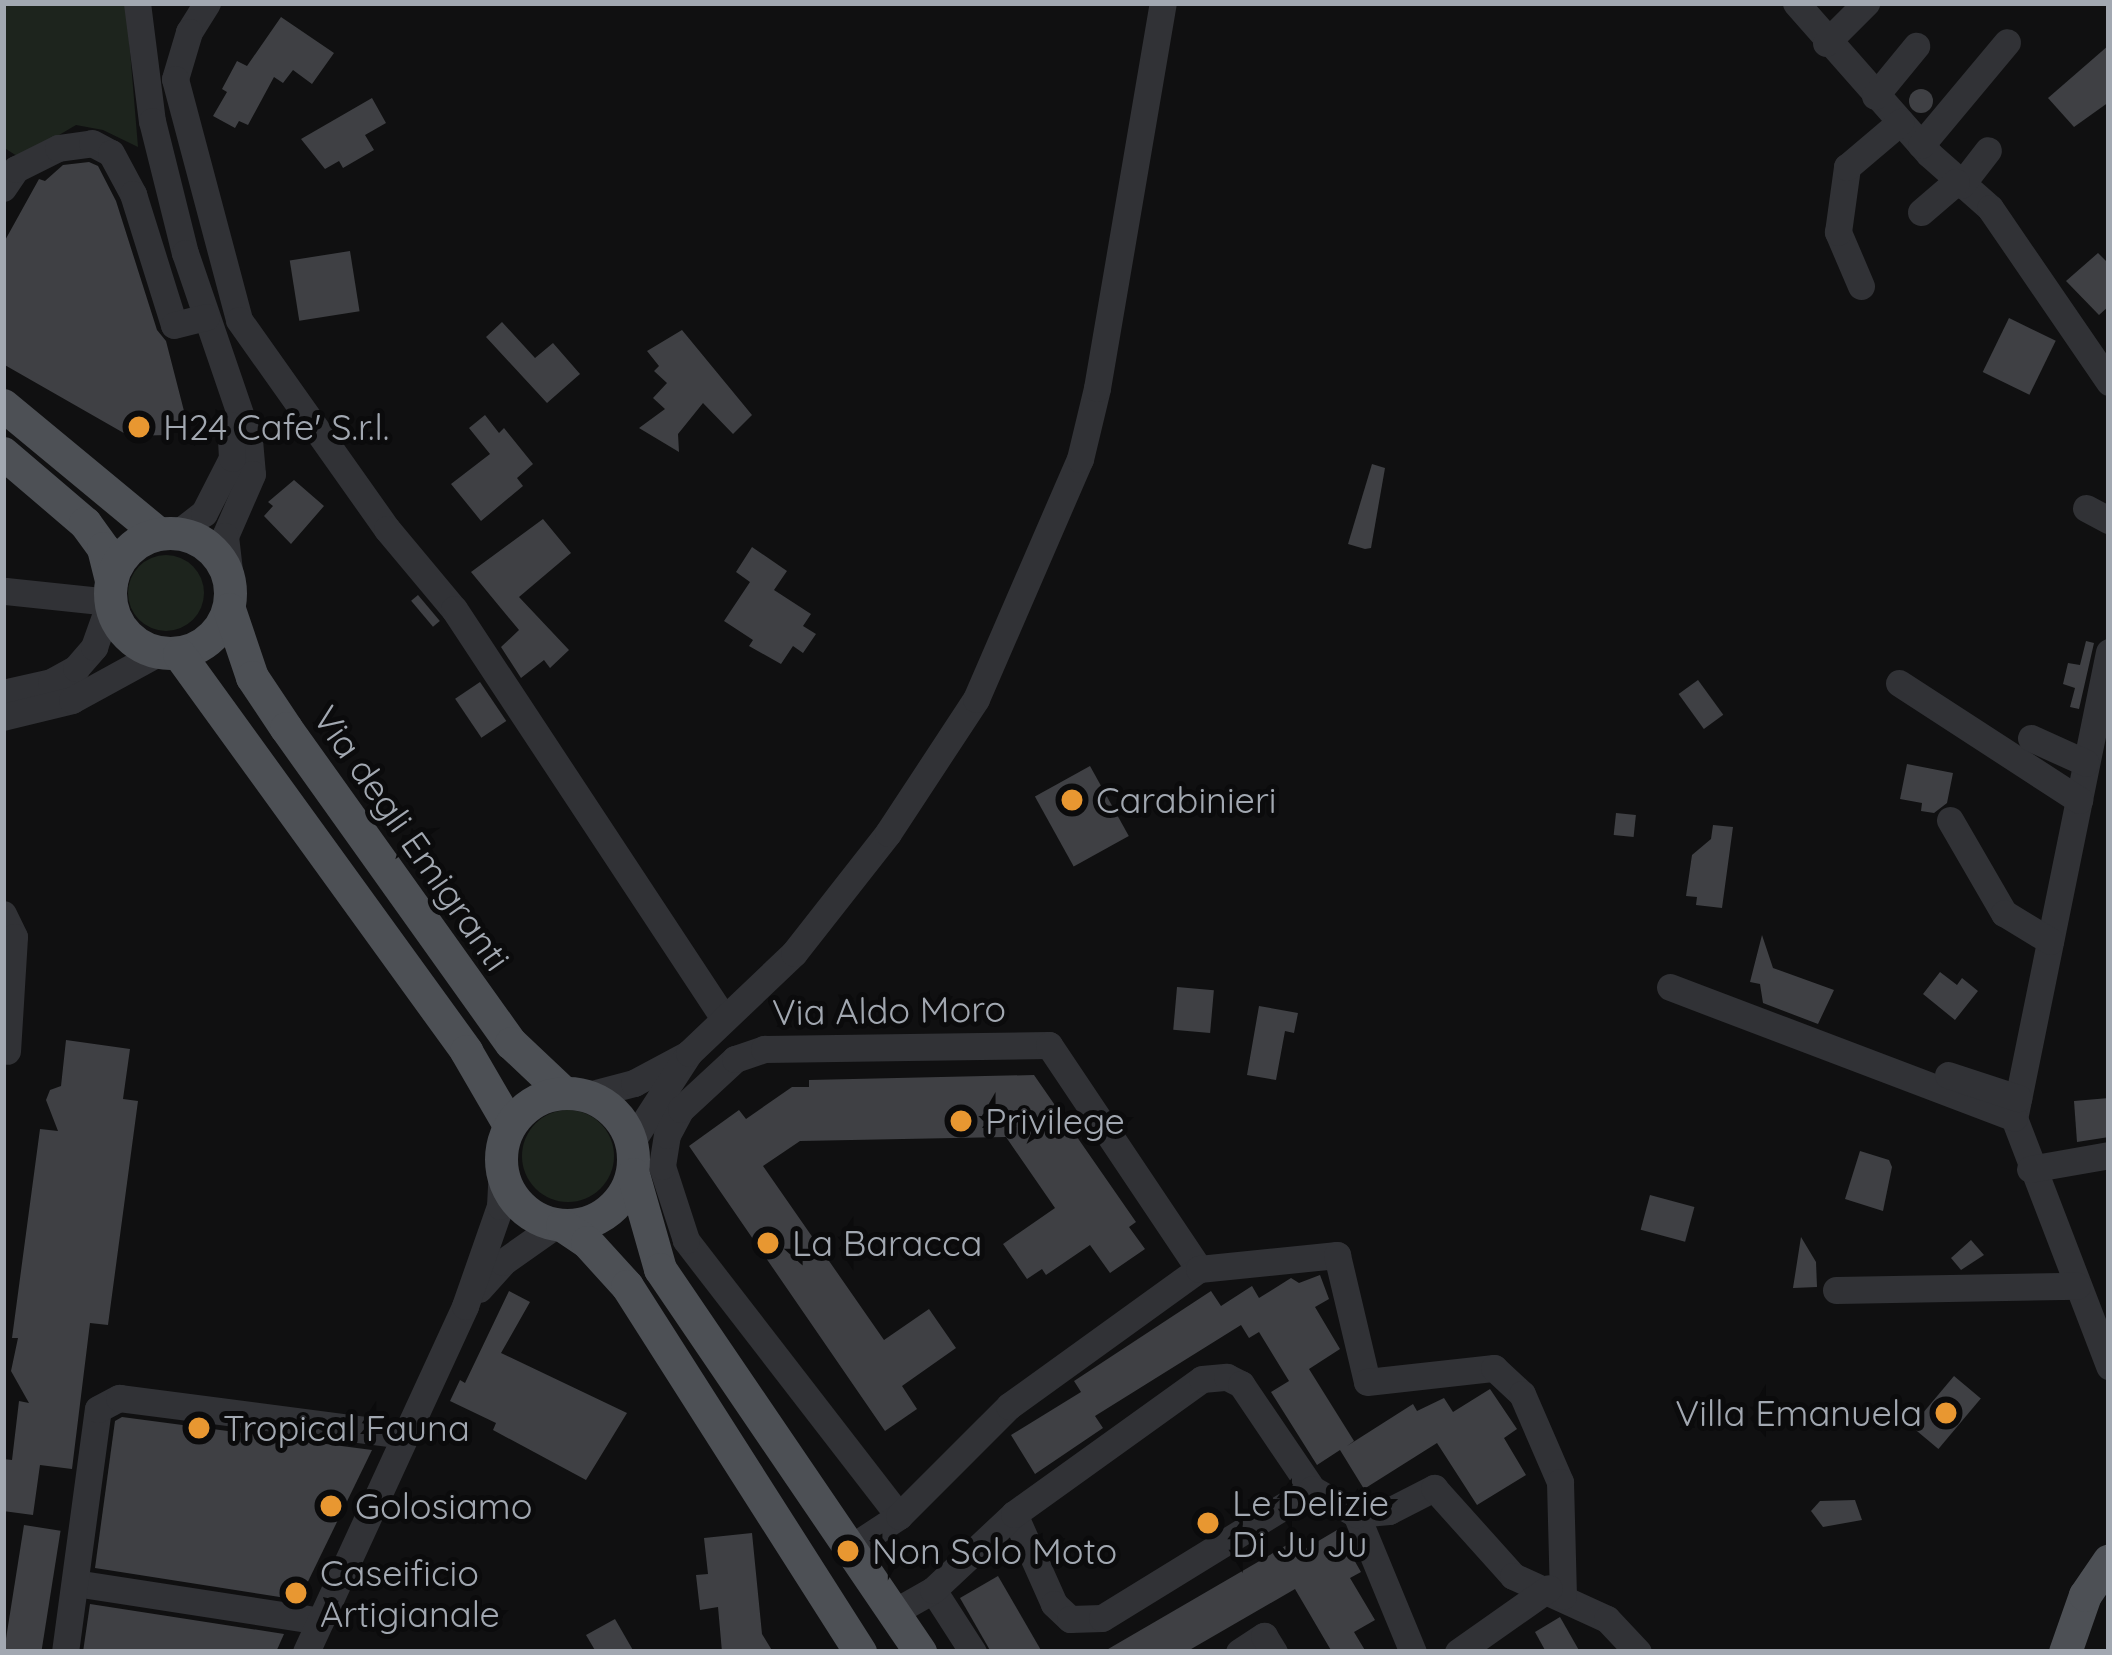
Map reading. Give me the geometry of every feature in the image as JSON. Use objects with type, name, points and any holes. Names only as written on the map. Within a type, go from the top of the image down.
[{"type":"main road","name":"Via degli Emigranti","points":[[3,405],[168,533],[214,551],[252,677],[511,1043],[576,1094]]},
{"type":"main road","points":[[3,454],[85,523],[103,548],[126,635],[168,653],[466,1051],[509,1125],[502,1173],[521,1207],[587,1242],[627,1286],[724,1430],[860,1652]]},
{"type":"main road","points":[[111,591],[128,550],[168,533]]},
{"type":"main road","points":[[168,653],[211,639],[230,598]]},
{"type":"main road","points":[[509,1125],[542,1097],[576,1094],[608,1105],[632,1157],[660,1269],[920,1652]]},
{"type":"main road","points":[[560,1225],[581,1224],[614,1206],[632,1157]]},
{"type":"main road","points":[[2065,1652],[2085,1595],[2109,1560]]},
{"type":"street","points":[[136,3],[152,121],[206,317],[249,440],[252,474],[225,536],[230,598]]},
{"type":"street","points":[[208,3],[189,32],[176,79],[239,320],[387,529],[454,609],[724,1018]]},
{"type":"street","points":[[632,1157],[689,1053],[794,953],[888,833],[976,699],[1080,459],[1097,388],[1162,3]]},
{"type":"street","points":[[1826,44],[1866,3]]},
{"type":"street","points":[[1798,4],[1826,44],[1921,145],[1990,208],[2109,382]]},
{"type":"street","points":[[1921,145],[2007,42]]},
{"type":"street","points":[[1875,96],[1916,46]]},
{"type":"street","points":[[1861,286],[1838,232],[1847,167],[1900,122]]},
{"type":"street","points":[[7,172],[58,148],[92,142],[111,153],[134,194],[174,325],[206,317]]},
{"type":"street","points":[[1921,212],[1959,183],[1988,150]]},
{"type":"street","points":[[168,533],[204,513],[232,458],[227,385]]},
{"type":"street","points":[[3,693],[52,682],[76,668],[94,647],[111,591],[4,588]]},
{"type":"street","points":[[2109,652],[2103,706],[2078,800],[2057,952],[2016,1108],[2030,1169],[2060,1231],[2109,1366]]},
{"type":"street","points":[[3,717],[72,700],[168,653]]},
{"type":"street","points":[[1899,683],[2078,800]]},
{"type":"street","points":[[2031,738],[2086,764]]},
{"type":"street","points":[[1950,820],[2004,913],[2057,952]]},
{"type":"street","points":[[3,914],[14,937],[4,1057]]},
{"type":"street","points":[[1670,987],[2016,1108]]},
{"type":"street","name":"Via Aldo Moro","points":[[899,1516],[686,1240],[662,1166],[667,1135],[681,1109],[735,1059],[764,1049],[1049,1046],[1199,1269]]},
{"type":"street","points":[[576,1094],[634,1083],[689,1053]]},
{"type":"street","points":[[1927,1068],[2016,1108]]},
{"type":"street","points":[[2030,1169],[2109,1155]]},
{"type":"street","points":[[306,1652],[465,1306],[500,1206],[502,1173]]},
{"type":"street","points":[[465,1306],[503,1262],[560,1225]]},
{"type":"street","points":[[852,1547],[899,1516],[1009,1406],[1199,1269],[1337,1255],[1367,1382],[1494,1368],[1522,1394],[1560,1482],[1556,1592]]},
{"type":"street","points":[[1836,1290],[2077,1286]]},
{"type":"street","points":[[707,1337],[749,1319]]},
{"type":"street","points":[[896,1611],[933,1590],[1013,1514],[1202,1379],[1227,1377],[1241,1384],[1312,1489],[1356,1514],[1389,1511],[1434,1488],[1513,1576],[1607,1619],[1637,1652]]},
{"type":"street","points":[[64,1652],[98,1408],[119,1398],[405,1435]]},
{"type":"street","points":[[1013,1514],[1054,1604],[1070,1619],[1102,1618],[1312,1489]]},
{"type":"street","points":[[1356,1514],[1413,1652]]},
{"type":"street","points":[[74,1582],[320,1621]]},
{"type":"street","points":[[933,1590],[973,1652]]},
{"type":"street","points":[[1458,1652],[1556,1592]]},
{"type":"street","points":[[1239,1652],[1264,1636],[1274,1652]]},
{"type":"shaded area","points":[[3,3],[126,3],[138,147],[103,130],[76,125],[20,158],[3,147]]},
{"type":"shaded area","points":[[166,555],[181,557],[193,566],[202,578],[202,608],[193,620],[181,629],[166,631],[151,629],[139,620],[130,608],[128,593],[130,578],[139,566],[151,557]]},
{"type":"shaded area","points":[[568,1110],[601,1123],[614,1156],[601,1189],[568,1202],[535,1189],[522,1156],[535,1123]]},
{"type":"building","points":[[281,17],[334,53],[312,84],[293,70],[283,83],[274,77],[248,125],[239,121],[235,128],[213,116],[227,92],[222,89],[237,61],[247,66]]},
{"type":"building","points":[[2109,45],[2109,102],[2074,127],[2048,98]]},
{"type":"building","points":[[1921,89],[1930,92],[1930,110],[1921,113],[1912,110],[1909,101],[1912,92]]},
{"type":"building","points":[[372,98],[386,123],[365,135],[374,150],[343,168],[339,161],[325,169],[301,139]]},
{"type":"building","points":[[89,162],[98,166],[116,201],[157,330],[166,341],[184,411],[183,429],[168,435],[129,436],[3,364],[3,244],[39,179],[45,181],[63,165]]},
{"type":"building","points":[[350,251],[360,311],[299,321],[290,261]]},
{"type":"building","points":[[2098,253],[2109,264],[2109,306],[2099,315],[2066,281]]},
{"type":"building","points":[[2009,318],[2056,341],[2029,395],[1983,372]]},
{"type":"building","points":[[502,322],[535,358],[553,343],[580,374],[547,403],[486,337]]},
{"type":"building","points":[[682,330],[752,415],[733,434],[703,403],[678,434],[679,452],[639,428],[665,409],[653,398],[667,383],[654,371],[659,366],[647,351]]},
{"type":"building","points":[[485,415],[499,433],[504,428],[533,464],[517,478],[523,486],[481,521],[451,484],[490,454],[469,428]]},
{"type":"building","points":[[1372,464],[1385,468],[1371,548],[1365,549],[1348,544]]},
{"type":"building","points":[[294,480],[324,506],[291,544],[264,516],[273,506],[268,502]]},
{"type":"building","points":[[543,519],[571,553],[519,597],[569,650],[550,668],[544,660],[521,678],[501,647],[519,630],[471,572]]},
{"type":"building","points":[[752,547],[787,571],[774,590],[811,614],[803,626],[816,634],[803,653],[793,646],[781,664],[749,646],[753,640],[724,621],[750,582],[736,572]]},
{"type":"building","points":[[418,595],[440,621],[433,627],[411,601]]},
{"type":"building","points":[[2086,641],[2094,643],[2079,709],[2070,707],[2075,688],[2063,684],[2068,663],[2080,665]]},
{"type":"building","points":[[1698,680],[1723,715],[1704,729],[1679,694]]},
{"type":"building","points":[[480,682],[506,721],[481,738],[455,699]]},
{"type":"building","points":[[1907,764],[1953,773],[1947,803],[1934,813],[1921,811],[1922,803],[1900,799]]},
{"type":"building","points":[[1090,766],[1129,836],[1074,867],[1035,797]]},
{"type":"building","points":[[1616,813],[1636,815],[1634,837],[1614,835]]},
{"type":"building","points":[[1713,825],[1733,827],[1722,908],[1696,905],[1697,897],[1686,896],[1692,855],[1711,839]]},
{"type":"building","points":[[1762,935],[1773,968],[1834,990],[1818,1024],[1763,1003],[1760,984],[1750,982]]},
{"type":"building","points":[[1940,972],[1957,985],[1962,978],[1978,991],[1955,1020],[1923,994]]},
{"type":"building","points":[[1177,987],[1214,990],[1210,1033],[1173,1030]]},
{"type":"building","points":[[1259,1006],[1298,1013],[1294,1033],[1285,1031],[1276,1080],[1247,1075]]},
{"type":"building","points":[[66,1040],[130,1049],[123,1099],[138,1101],[108,1325],[90,1323],[72,1469],[40,1465],[33,1515],[3,1511],[3,1459],[12,1460],[19,1401],[29,1403],[11,1371],[18,1338],[12,1338],[40,1129],[58,1131],[46,1100],[50,1090],[61,1086]]},
{"type":"building","points":[[1034,1075],[1136,1222],[1129,1227],[1145,1249],[1110,1273],[1090,1245],[1046,1275],[1042,1269],[1027,1279],[1003,1244],[1055,1208],[1006,1137],[800,1141],[763,1166],[884,1340],[929,1309],[956,1348],[902,1386],[917,1409],[885,1431],[689,1146],[739,1110],[746,1119],[792,1087],[809,1087],[809,1080]]},
{"type":"building","points":[[2109,1098],[2109,1137],[2077,1142],[2074,1101]]},
{"type":"building","points":[[1860,1151],[1889,1160],[1892,1167],[1883,1211],[1845,1199]]},
{"type":"building","points":[[1650,1195],[1694,1207],[1685,1242],[1641,1230]]},
{"type":"building","points":[[1801,1237],[1816,1262],[1817,1287],[1793,1288]]},
{"type":"building","points":[[1971,1240],[1984,1255],[1961,1270],[1951,1258]]},
{"type":"building","points":[[1320,1275],[1329,1299],[1315,1307],[1340,1349],[1309,1369],[1354,1441],[1347,1446],[1413,1404],[1417,1411],[1444,1398],[1453,1412],[1490,1389],[1517,1429],[1504,1438],[1526,1475],[1477,1505],[1437,1443],[1364,1489],[1340,1450],[1317,1465],[1271,1392],[1289,1381],[1259,1332],[1249,1338],[1241,1325],[1095,1416],[1103,1428],[1035,1474],[1011,1435],[1081,1392],[1074,1381],[1211,1291],[1221,1306],[1252,1286],[1259,1298],[1291,1278],[1299,1283]]},
{"type":"building","points":[[509,1291],[530,1302],[501,1353],[627,1413],[586,1480],[493,1430],[496,1423],[450,1401],[460,1380],[465,1383]]},
{"type":"building","name":"Villa Emanuela","points":[[1954,1376],[1981,1398],[1938,1449],[1912,1427]]},
{"type":"building","points":[[122,1417],[372,1450],[299,1600],[95,1568],[115,1421]]},
{"type":"building","points":[[1855,1500],[1862,1520],[1823,1527],[1811,1511],[1820,1501]]},
{"type":"building","points":[[24,1525],[61,1531],[41,1652],[4,1651]]},
{"type":"building","points":[[1337,1530],[1361,1572],[1350,1578],[1375,1620],[1354,1632],[1366,1652],[1332,1652],[1295,1589],[1186,1652],[1103,1652],[1292,1542],[1298,1553]]},
{"type":"building","points":[[752,1533],[762,1634],[773,1652],[722,1652],[718,1607],[700,1610],[696,1575],[708,1574],[704,1538]]},
{"type":"building","points":[[998,1576],[1042,1652],[991,1652],[960,1598]]},
{"type":"building","points":[[90,1604],[284,1634],[276,1652],[83,1652]]},
{"type":"building","points":[[1560,1617],[1580,1652],[1546,1652],[1535,1632]]},
{"type":"building","points":[[615,1619],[634,1652],[596,1652],[586,1635]]},
{"type":"place","name":"H24 Cafe' S.r.l.","points":[[139,427]]},
{"type":"place","name":"Carabinieri","points":[[1072,800]]},
{"type":"place","name":"Privilege","points":[[961,1121]]},
{"type":"place","name":"La Baracca","points":[[768,1243]]},
{"type":"place","name":"Villa Emanuela","points":[[1946,1413]]},
{"type":"place","name":"Tropical Fauna","points":[[199,1428]]},
{"type":"place","name":"Golosiamo","points":[[331,1506]]},
{"type":"place","name":"Le Delizie Di Ju Ju","points":[[1208,1523]]},
{"type":"place","name":"Non Solo Moto","points":[[848,1551]]},
{"type":"place","name":"Caseificio Artigianale","points":[[296,1593]]}]
